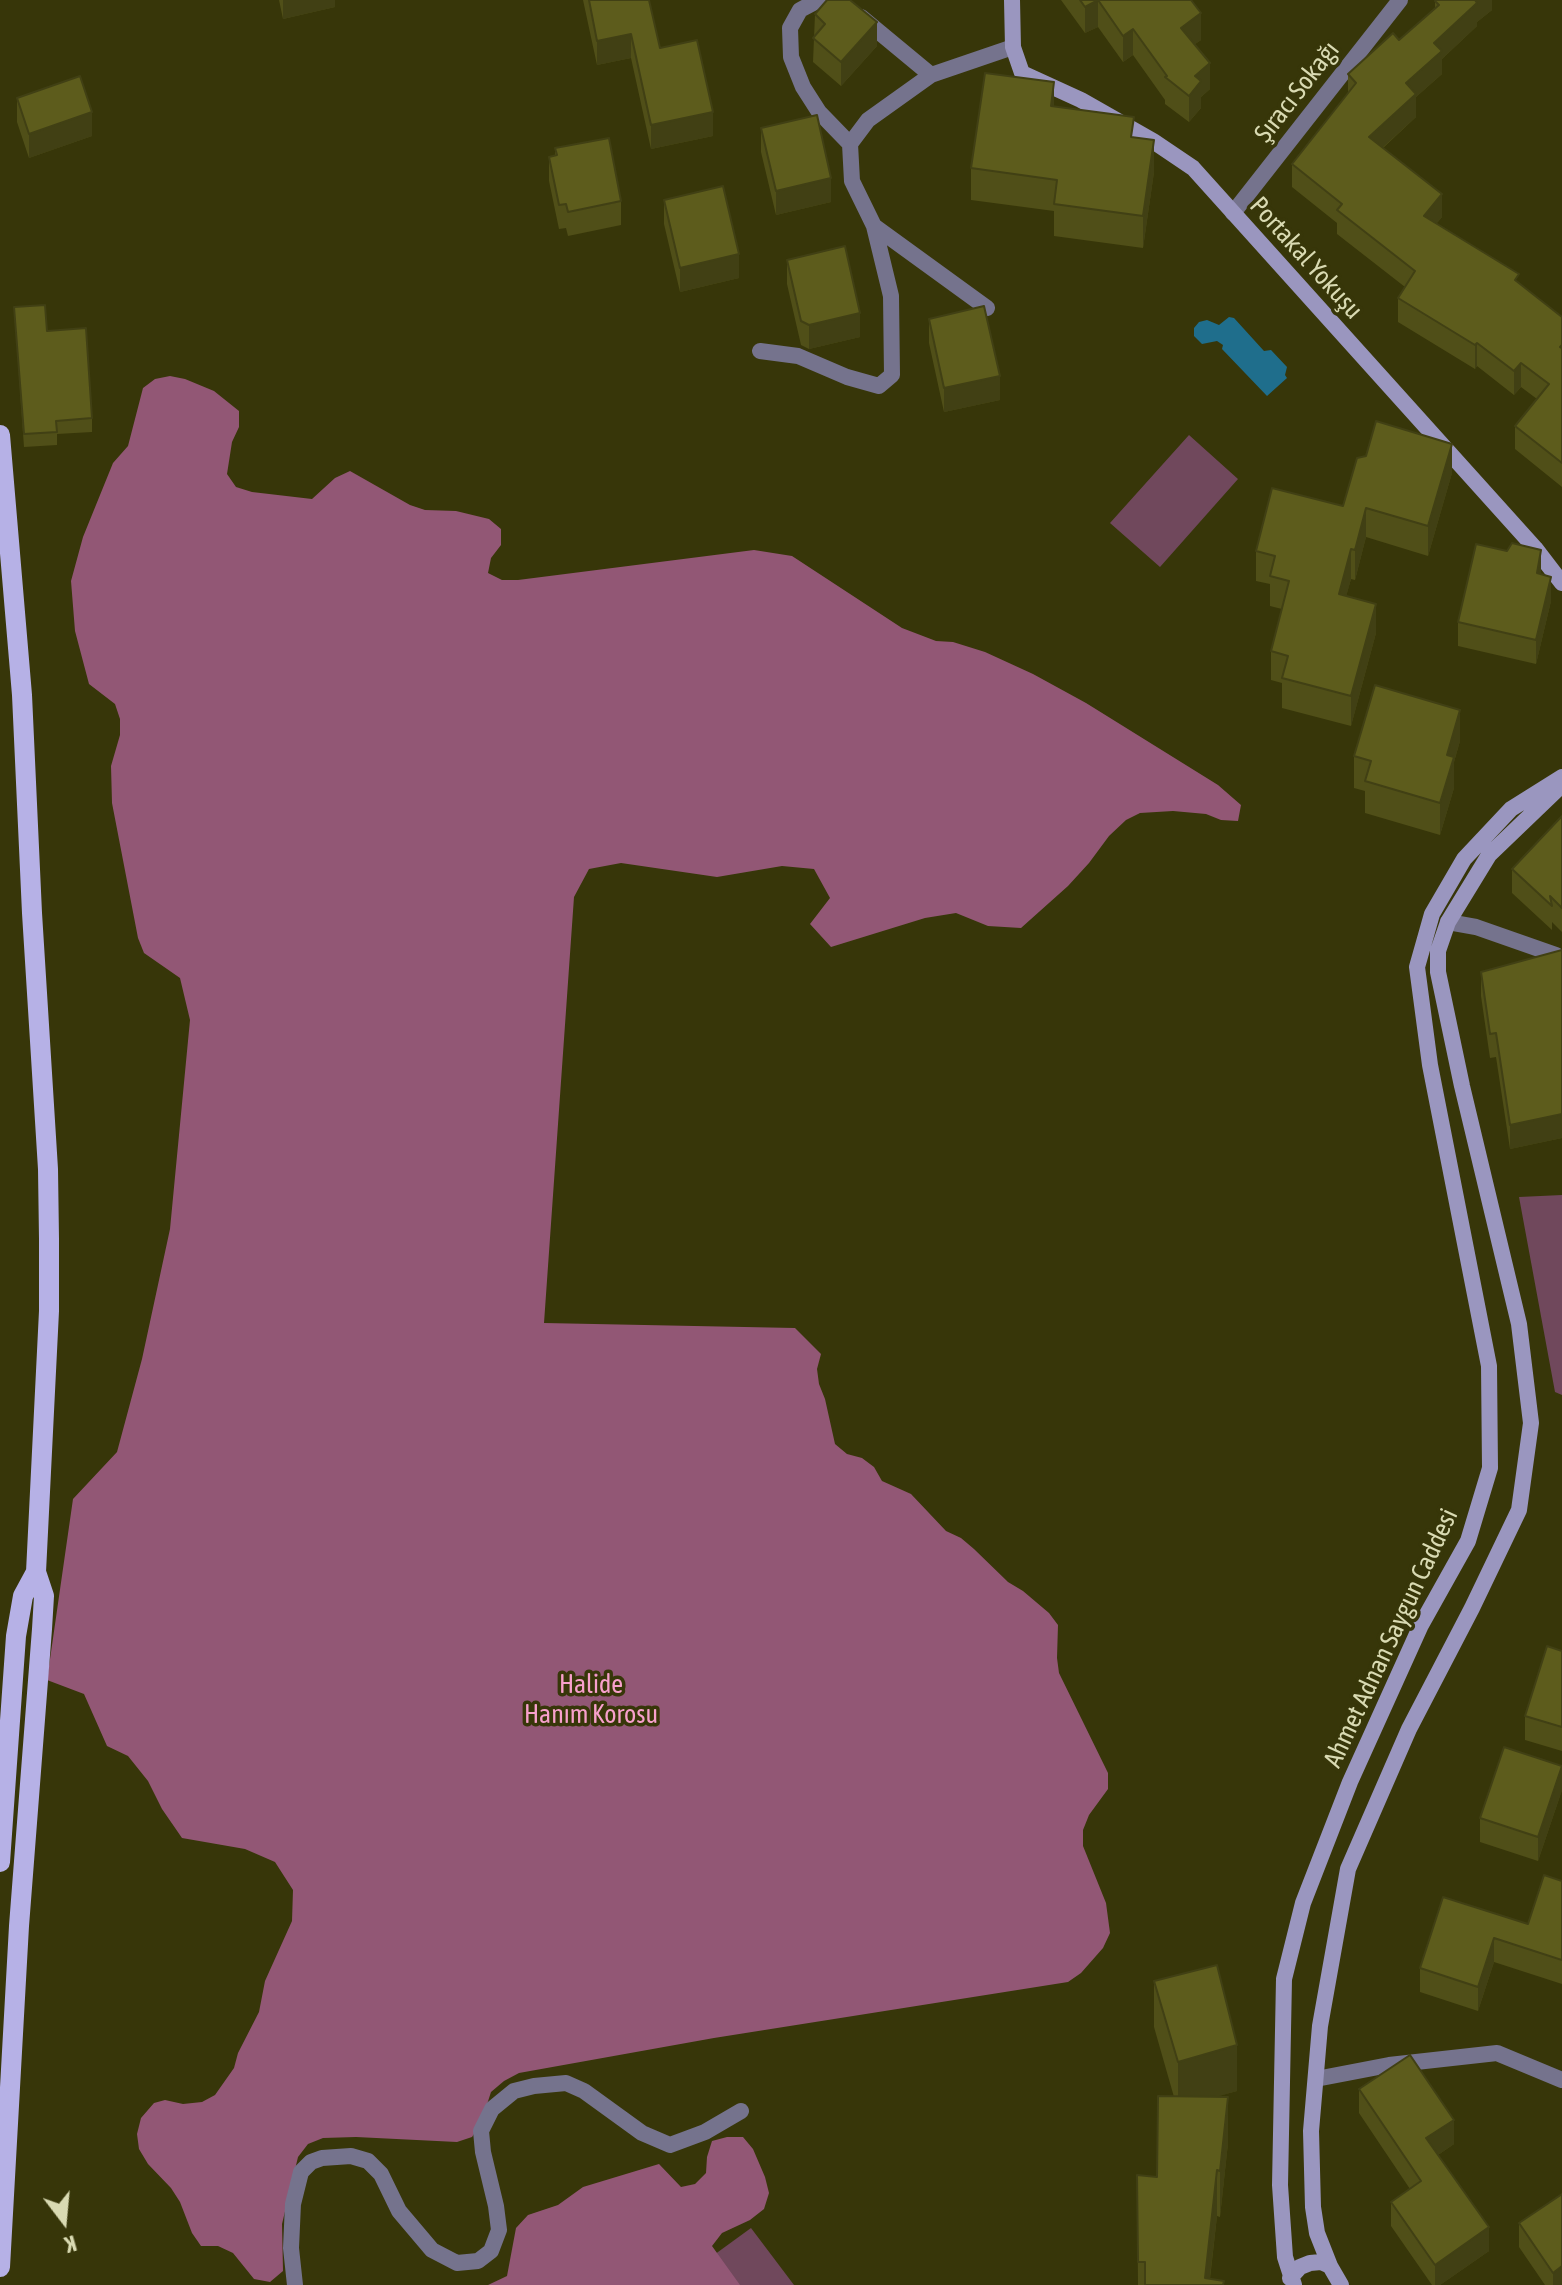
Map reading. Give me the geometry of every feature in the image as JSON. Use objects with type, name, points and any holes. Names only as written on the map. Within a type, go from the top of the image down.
[{"type":"main road","points":[[1012,0],[1013,47]]},
{"type":"main road","name":"Portakal Yokuşu","points":[[1013,47],[1022,73],[1081,100],[1193,168],[1535,548],[1562,583]]},
{"type":"main road","points":[[0,435],[22,695],[48,1169],[49,1311],[36,1572],[44,1596],[4,2130],[0,2267]]},
{"type":"main road","name":"Ahmet Adnan Saygun Caddesi","points":[[1291,2283],[1285,2257],[1280,2185],[1284,1979],[1303,1903],[1350,1782],[1421,1625],[1468,1541],[1490,1468],[1489,1366],[1430,1065],[1417,967],[1432,914],[1464,859],[1511,809],[1562,777]]},
{"type":"main road","name":"Ahmet Adnan Saygun Caddesi","points":[[1341,2285],[1317,2233],[1313,2207],[1311,2131],[1320,2026],[1348,1869],[1409,1729],[1519,1510],[1531,1423],[1519,1324],[1462,1086],[1438,972],[1438,951],[1448,922],[1489,855],[1562,784]]},
{"type":"main road","points":[[0,1862],[16,1636],[23,1596],[36,1572]]},
{"type":"main road","points":[[1291,2283],[1300,2267],[1321,2262],[1330,2266]]},
{"type":"street","name":"Şıracı Sokağı","points":[[1233,213],[1400,0]]},
{"type":"street","points":[[850,144],[819,112],[803,87],[791,57],[790,28],[800,10],[831,1],[931,75]]},
{"type":"street","points":[[760,351],[798,356],[847,377],[879,386],[892,375],[891,296],[874,226],[852,181],[850,144],[868,120],[931,75],[1013,47]]},
{"type":"street","points":[[874,226],[987,308]]},
{"type":"street","points":[[1448,922],[1476,927],[1556,955],[1562,961]]},
{"type":"street","points":[[1316,2079],[1389,2065],[1497,2053],[1562,2080]]},
{"type":"street","points":[[295,2285],[291,2248],[293,2204],[301,2172],[311,2162],[351,2156],[368,2161],[381,2174],[399,2211],[432,2250],[457,2263],[478,2261],[491,2251],[499,2230],[481,2131],[492,2109],[514,2091],[566,2083],[584,2091],[642,2133],[670,2145],[705,2132],[741,2111]]},
{"type":"shaded area","points":[[1189,435],[1238,479],[1160,567],[1110,523]]},
{"type":"shaded area","points":[[1562,1195],[1562,1395],[1555,1392],[1519,1197]]},
{"type":"shaded area","points":[[751,2228],[794,2285],[709,2285],[696,2268]]},
{"type":"green space","name":"Halide Hanım Korosu","points":[[170,376],[214,391],[239,411],[239,427],[232,442],[227,474],[236,487],[252,492],[312,499],[335,478],[350,471],[410,505],[489,519],[501,529],[501,545],[491,558],[488,573],[502,580],[754,550],[792,556],[902,628],[936,641],[953,642],[985,652],[1086,703],[1218,785],[1241,805],[1238,821],[1173,811],[1140,813],[1126,820],[1068,886],[1021,928],[988,926],[956,913],[925,918],[831,947],[810,924],[830,898],[814,869],[782,866],[717,877],[621,863],[589,869],[574,897],[544,1323],[795,1328],[821,1354],[817,1369],[819,1384],[835,1444],[847,1454],[862,1458],[874,1467],[882,1481],[911,1494],[946,1531],[961,1538],[1008,1582],[1049,1613],[1058,1625],[1059,1673],[1108,1773],[1108,1789],[1089,1815],[1083,1830],[1083,1846],[1106,1903],[1110,1933],[1103,1948],[1081,1973],[1068,1982],[714,2038],[519,2073],[491,2092],[481,2123],[472,2137],[457,2142],[356,2137],[323,2138],[308,2144],[298,2157],[282,2224],[283,2271],[270,2282],[254,2279],[233,2253],[218,2246],[201,2246],[192,2233],[180,2202],[139,2149],[137,2134],[141,2118],[154,2103],[165,2100],[183,2104],[202,2102],[215,2095],[234,2068],[238,2053],[259,2012],[265,1981],[292,1921],[293,1890],[275,1862],[245,1849],[182,1838],[148,1781],[128,1756],[107,1746],[84,1694],[47,1680],[73,1499],[117,1452],[142,1359],[170,1229],[190,1020],[180,978],[144,953],[138,938],[112,803],[111,766],[120,735],[120,719],[115,704],[89,684],[75,631],[71,581],[83,537],[113,463],[128,446],[143,388],[155,379]]},
{"type":"green space","points":[[743,2137],[753,2149],[769,2193],[764,2209],[750,2220],[722,2233],[712,2246],[740,2285],[488,2285],[507,2276],[516,2228],[528,2215],[558,2205],[583,2187],[659,2164],[681,2187],[695,2184],[706,2173],[712,2141]]},
{"type":"water","points":[[1229,317],[1234,318],[1264,351],[1271,350],[1287,367],[1287,378],[1267,396],[1222,349],[1223,345],[1217,341],[1202,344],[1194,336],[1194,328],[1199,322],[1207,320],[1219,325]]},
{"type":"building","points":[[589,0],[649,0],[660,48],[697,40],[713,112],[651,125],[631,34],[597,41]]},
{"type":"building","points":[[827,0],[850,0],[877,22],[841,62],[813,38],[825,24],[815,14]]},
{"type":"building","points":[[1080,0],[1098,0],[1085,7]]},
{"type":"building","points":[[1098,0],[1191,0],[1201,13],[1181,28],[1210,63],[1195,76],[1201,81],[1189,96],[1165,77],[1133,29],[1123,36]]},
{"type":"building","points":[[1436,0],[1475,0],[1477,3],[1434,43],[1442,51],[1406,83],[1416,94],[1369,137],[1442,194],[1424,216],[1519,274],[1515,280],[1562,317],[1562,463],[1515,426],[1549,384],[1521,363],[1514,371],[1477,343],[1475,345],[1398,298],[1415,271],[1337,210],[1342,204],[1292,164],[1356,83],[1348,74],[1393,33],[1399,40],[1439,5]]},
{"type":"building","points":[[985,73],[1054,82],[1051,106],[1134,117],[1131,137],[1154,140],[1143,216],[1054,204],[1057,180],[971,168]]},
{"type":"building","points":[[80,76],[92,112],[29,134],[17,98]]},
{"type":"building","points":[[817,115],[831,178],[776,191],[761,128]]},
{"type":"building","points":[[609,138],[621,201],[568,212],[566,204],[559,205],[549,157],[557,155],[555,148]]},
{"type":"building","points":[[723,186],[739,254],[680,268],[664,200]]},
{"type":"building","points":[[845,246],[860,313],[809,325],[801,321],[787,260]]},
{"type":"building","points":[[45,305],[47,331],[86,328],[92,418],[56,421],[57,432],[24,434],[14,307]]},
{"type":"building","points":[[984,306],[1000,376],[944,388],[929,319]]},
{"type":"building","points":[[1376,421],[1452,444],[1428,526],[1366,508],[1339,594],[1376,604],[1351,696],[1282,678],[1288,656],[1271,651],[1289,581],[1270,576],[1275,556],[1256,551],[1272,488],[1343,506],[1357,458],[1366,456]]},
{"type":"building","points":[[1512,543],[1541,550],[1537,573],[1551,577],[1536,640],[1458,622],[1476,544],[1507,551]]},
{"type":"building","points":[[1375,685],[1460,710],[1447,755],[1454,757],[1440,803],[1365,781],[1371,761],[1354,756]]},
{"type":"building","points":[[1562,816],[1562,908],[1550,896],[1552,906],[1512,869]]},
{"type":"building","points":[[1562,950],[1562,1114],[1510,1125],[1496,1033],[1490,1034],[1481,972]]},
{"type":"building","points":[[1547,1646],[1562,1651],[1562,1727],[1525,1716]]},
{"type":"building","points":[[1504,1747],[1562,1766],[1538,1837],[1480,1818]]},
{"type":"building","points":[[1544,1875],[1562,1881],[1562,1960],[1494,1938],[1478,1987],[1420,1968],[1443,1897],[1528,1924]]},
{"type":"building","points":[[1217,1965],[1237,2045],[1178,2062],[1154,1981]]},
{"type":"building","points":[[1410,2055],[1454,2120],[1426,2138],[1489,2227],[1435,2265],[1391,2202],[1421,2181],[1359,2089]]},
{"type":"building","points":[[1158,2096],[1228,2097],[1205,2278],[1224,2281],[1223,2285],[1145,2285],[1145,2262],[1138,2262],[1137,2175],[1157,2177]]},
{"type":"building","points":[[1562,2194],[1562,2266],[1553,2273],[1519,2223]]}]
